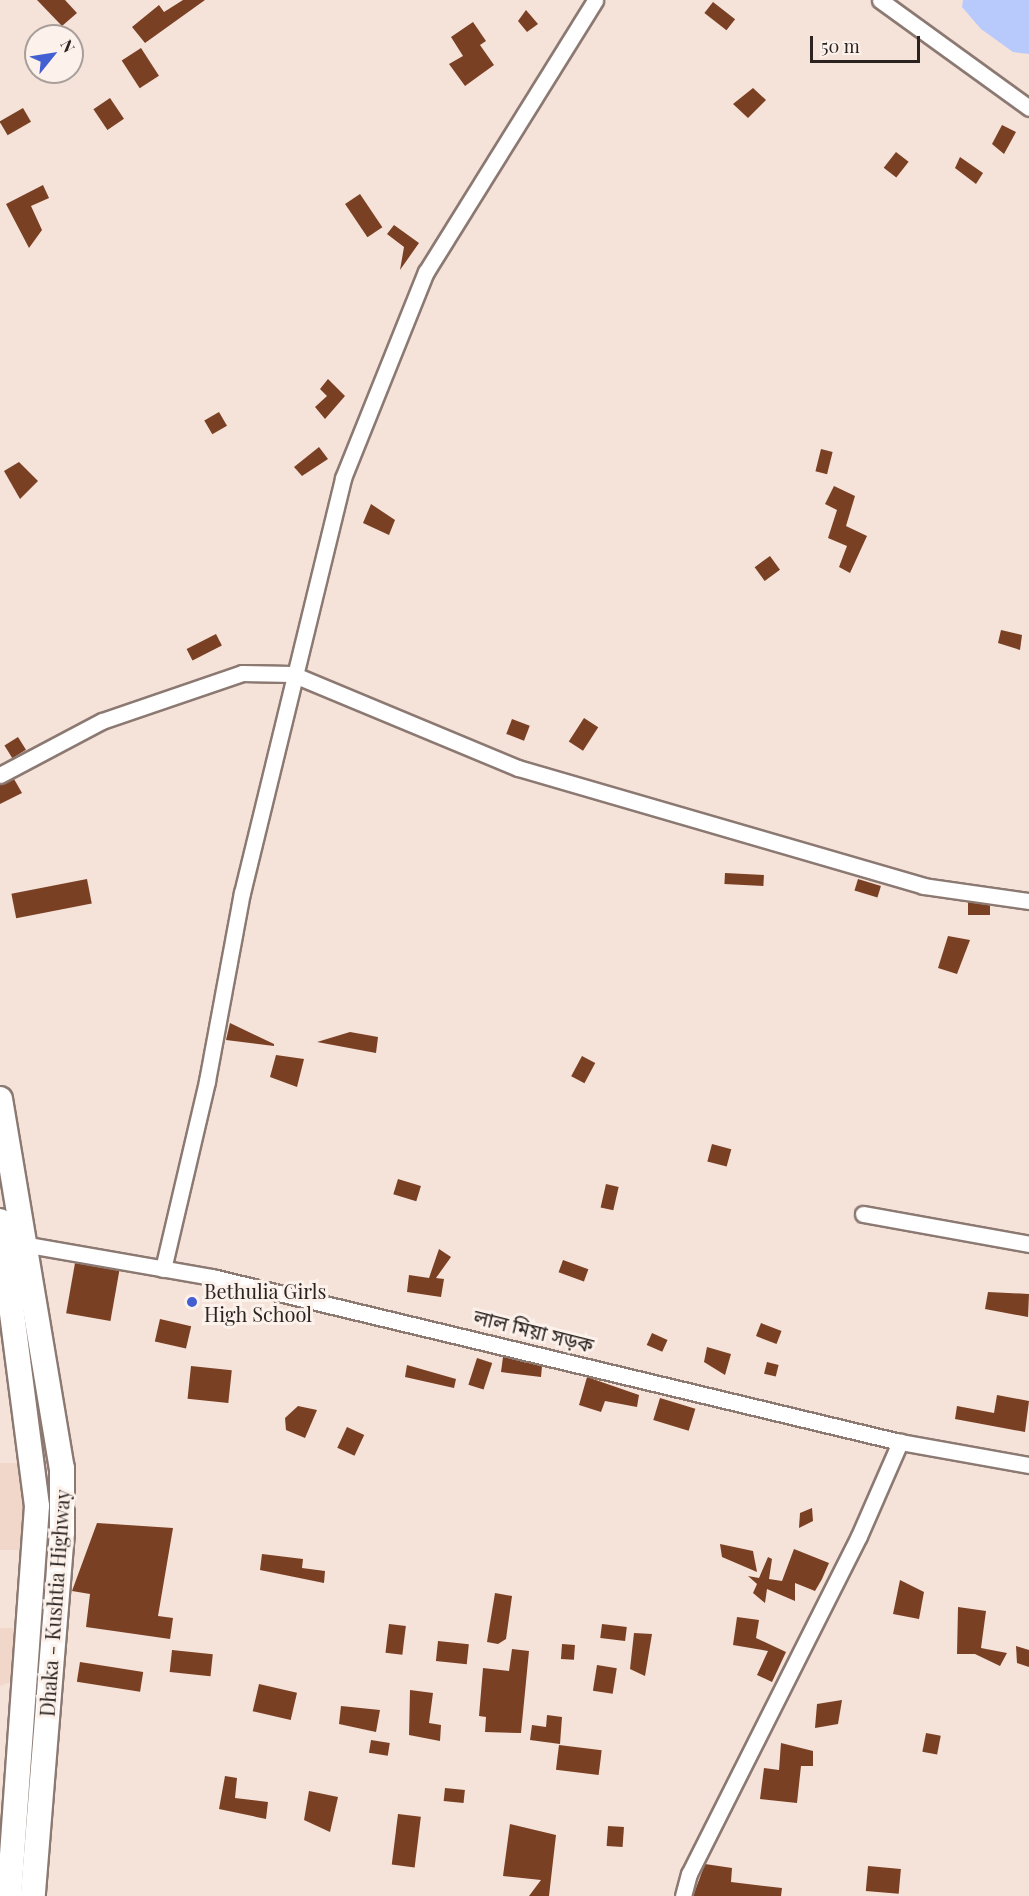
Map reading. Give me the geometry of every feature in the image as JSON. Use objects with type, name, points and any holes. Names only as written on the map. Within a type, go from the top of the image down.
[{"type":"main road","name":"Dhaka - Kushtia Highway","points":[[0,1099],[28,1245],[62,1478],[33,1896]]},
{"type":"main road","name":"Dhaka - Kushtia Highway","points":[[0,1221],[38,1516],[9,1896]]},
{"type":"street","points":[[163,1269],[292,674],[343,478],[426,272],[595,0]]},
{"type":"street","points":[[880,0],[1029,108]]},
{"type":"street","points":[[0,775],[102,721],[242,673],[292,674],[518,768],[923,886],[1029,901]]},
{"type":"street","points":[[863,1214],[1029,1244]]},
{"type":"street","name":"লাল মিয়া সড়ক","points":[[28,1245],[163,1269],[484,1339],[900,1442],[1029,1465]]},
{"type":"street","points":[[683,1896],[689,1874],[860,1536],[900,1442]]},
{"type":"shaded area","points":[[0,1463],[23,1463],[23,1550],[0,1550]]},
{"type":"shaded area","points":[[0,1628],[18,1628],[13,1681],[0,1686]]},
{"type":"water","points":[[963,0],[1029,0],[1029,54],[1013,52],[981,29],[962,7]]},
{"type":"building","points":[[37,0],[65,0],[77,13],[64,24],[60,24]]},
{"type":"building","points":[[183,0],[205,0],[145,43],[132,27],[159,5],[164,12]]},
{"type":"building","points":[[713,2],[735,19],[726,30],[704,13]]},
{"type":"building","points":[[526,10],[538,24],[527,32],[518,21]]},
{"type":"building","points":[[473,22],[486,41],[480,45],[494,65],[465,86],[449,64],[463,56],[451,37]]},
{"type":"building","points":[[141,48],[159,76],[140,88],[122,61]]},
{"type":"building","points":[[753,88],[766,100],[748,118],[733,104]]},
{"type":"building","points":[[110,98],[124,119],[107,130],[93,109]]},
{"type":"building","points":[[23,108],[31,122],[8,135],[0,121]]},
{"type":"building","points":[[1002,125],[1016,132],[1004,154],[992,144]]},
{"type":"building","points":[[896,152],[909,162],[896,178],[884,168]]},
{"type":"building","points":[[960,157],[983,173],[976,184],[955,168]]},
{"type":"building","points":[[43,185],[49,198],[31,206],[42,230],[29,248],[6,204]]},
{"type":"building","points":[[360,194],[382,227],[367,237],[345,204]]},
{"type":"building","points":[[394,225],[419,243],[400,270],[404,247],[387,234]]},
{"type":"building","points":[[328,379],[345,396],[325,419],[315,407],[327,396],[320,389]]},
{"type":"building","points":[[219,412],[227,426],[212,434],[204,420]]},
{"type":"building","points":[[319,447],[328,459],[302,476],[294,467]]},
{"type":"building","points":[[821,449],[833,452],[827,474],[815,471]]},
{"type":"building","points":[[19,462],[38,481],[20,499],[4,471]]},
{"type":"building","points":[[834,486],[855,496],[846,526],[867,536],[850,573],[839,567],[847,546],[828,538],[837,510],[825,504]]},
{"type":"building","points":[[371,504],[395,520],[389,535],[363,523]]},
{"type":"building","points":[[770,556],[780,570],[765,581],[755,567]]},
{"type":"building","points":[[1001,630],[1022,635],[1020,650],[998,643]]},
{"type":"building","points":[[216,634],[222,646],[192,661],[187,649]]},
{"type":"building","points":[[584,718],[598,727],[583,751],[569,741]]},
{"type":"building","points":[[512,719],[530,726],[524,741],[506,734]]},
{"type":"building","points":[[18,737],[26,750],[12,758],[4,745]]},
{"type":"building","points":[[14,779],[22,793],[0,804],[0,785]]},
{"type":"building","points":[[725,873],[764,875],[763,886],[724,884]]},
{"type":"building","points":[[87,879],[92,904],[16,918],[11,894]]},
{"type":"building","points":[[858,879],[881,886],[877,897],[854,890]]},
{"type":"building","points":[[968,902],[990,905],[990,915],[968,915]]},
{"type":"building","points":[[948,936],[970,940],[957,974],[938,968]]},
{"type":"building","points":[[230,1023],[274,1044],[274,1046],[226,1040]]},
{"type":"building","points":[[350,1032],[378,1037],[376,1053],[317,1042]]},
{"type":"building","points":[[276,1055],[304,1059],[297,1087],[270,1077]]},
{"type":"building","points":[[582,1056],[595,1063],[584,1083],[571,1076]]},
{"type":"building","points":[[712,1144],[731,1149],[727,1167],[707,1161]]},
{"type":"building","points":[[398,1179],[421,1186],[416,1201],[393,1194]]},
{"type":"building","points":[[606,1184],[619,1187],[613,1210],[601,1207]]},
{"type":"building","points":[[439,1249],[451,1257],[436,1278],[444,1279],[441,1297],[407,1292],[409,1275],[429,1278]]},
{"type":"building","points":[[563,1260],[588,1269],[584,1281],[559,1272]]},
{"type":"building","points":[[75,1263],[119,1271],[110,1321],[66,1313]]},
{"type":"building","points":[[988,1292],[1029,1294],[1028,1317],[985,1309]]},
{"type":"building","points":[[160,1319],[191,1326],[186,1349],[155,1341]]},
{"type":"building","points":[[761,1323],[782,1331],[777,1344],[756,1336]]},
{"type":"building","points":[[652,1333],[668,1340],[662,1352],[647,1345]]},
{"type":"building","points":[[707,1347],[731,1354],[725,1375],[704,1362]]},
{"type":"building","points":[[503,1357],[542,1366],[541,1377],[501,1372]]},
{"type":"building","points":[[477,1358],[492,1363],[484,1390],[468,1385]]},
{"type":"building","points":[[767,1362],[779,1365],[776,1377],[764,1374]]},
{"type":"building","points":[[407,1365],[456,1379],[454,1388],[405,1377]]},
{"type":"building","points":[[191,1366],[232,1370],[228,1403],[188,1399]]},
{"type":"building","points":[[587,1377],[639,1395],[637,1407],[605,1401],[601,1412],[579,1405]]},
{"type":"building","points":[[997,1395],[1029,1401],[1025,1432],[955,1419],[957,1406],[994,1413]]},
{"type":"building","points":[[660,1398],[695,1409],[689,1431],[653,1420]]},
{"type":"building","points":[[298,1406],[317,1410],[305,1438],[286,1430],[285,1418]]},
{"type":"building","points":[[347,1427],[364,1435],[354,1456],[337,1448]]},
{"type":"building","points":[[812,1508],[813,1521],[799,1528],[800,1513]]},
{"type":"building","points":[[97,1523],[173,1528],[158,1616],[173,1618],[170,1639],[86,1627],[90,1594],[72,1591]]},
{"type":"building","points":[[720,1544],[753,1551],[757,1572],[722,1557]]},
{"type":"building","points":[[794,1549],[829,1563],[822,1579],[815,1591],[795,1583],[795,1601],[767,1589],[765,1603],[753,1593],[757,1584],[748,1576],[759,1578],[768,1557],[772,1559],[769,1579],[782,1581]]},
{"type":"building","points":[[262,1554],[303,1559],[302,1568],[325,1571],[324,1583],[260,1570]]},
{"type":"building","points":[[900,1580],[924,1592],[919,1619],[893,1614]]},
{"type":"building","points":[[495,1593],[512,1596],[506,1639],[498,1644],[487,1642]]},
{"type":"building","points":[[958,1607],[986,1611],[981,1648],[1007,1653],[1000,1666],[975,1654],[957,1654]]},
{"type":"building","points":[[737,1617],[759,1620],[756,1638],[786,1652],[772,1682],[757,1675],[768,1651],[733,1645]]},
{"type":"building","points":[[389,1624],[406,1626],[402,1655],[385,1653]]},
{"type":"building","points":[[602,1624],[627,1627],[625,1641],[600,1638]]},
{"type":"building","points":[[634,1633],[652,1634],[645,1676],[630,1669]]},
{"type":"building","points":[[438,1641],[469,1644],[467,1664],[436,1661]]},
{"type":"building","points":[[562,1644],[575,1645],[574,1660],[561,1659]]},
{"type":"building","points":[[1016,1646],[1029,1650],[1029,1667],[1017,1663]]},
{"type":"building","points":[[512,1649],[529,1651],[521,1733],[485,1732],[486,1717],[479,1716],[483,1668],[509,1671]]},
{"type":"building","points":[[172,1650],[213,1654],[210,1676],[170,1672]]},
{"type":"building","points":[[80,1662],[143,1672],[140,1692],[77,1682]]},
{"type":"building","points":[[597,1665],[617,1668],[613,1694],[593,1691]]},
{"type":"building","points":[[259,1684],[297,1693],[291,1720],[253,1711]]},
{"type":"building","points":[[410,1690],[433,1693],[429,1723],[441,1725],[440,1741],[409,1735]]},
{"type":"building","points":[[842,1700],[838,1724],[815,1728],[817,1704]]},
{"type":"building","points":[[341,1706],[380,1710],[376,1732],[339,1724]]},
{"type":"building","points":[[547,1715],[562,1717],[560,1744],[530,1740],[532,1725],[546,1727]]},
{"type":"building","points":[[926,1733],[941,1736],[937,1755],[922,1752]]},
{"type":"building","points":[[371,1740],[390,1743],[388,1756],[369,1753]]},
{"type":"building","points":[[781,1743],[813,1751],[813,1766],[801,1766],[797,1803],[760,1799],[764,1768],[779,1770]]},
{"type":"building","points":[[559,1745],[602,1750],[599,1775],[556,1770]]},
{"type":"building","points":[[225,1776],[237,1778],[235,1798],[268,1802],[266,1819],[219,1809]]},
{"type":"building","points":[[445,1788],[465,1790],[464,1803],[444,1801]]},
{"type":"building","points":[[309,1791],[338,1797],[330,1832],[304,1820]]},
{"type":"building","points":[[398,1814],[421,1817],[415,1867],[392,1865]]},
{"type":"building","points":[[510,1824],[556,1835],[549,1896],[529,1896],[541,1880],[503,1876]]},
{"type":"building","points":[[608,1826],[624,1827],[623,1847],[607,1846]]},
{"type":"building","points":[[705,1864],[732,1868],[731,1882],[782,1888],[781,1896],[693,1896]]},
{"type":"building","points":[[868,1866],[901,1869],[899,1894],[866,1891]]},
{"type":"place","name":"Bethulia Girls High School","points":[[192,1302]]}]
